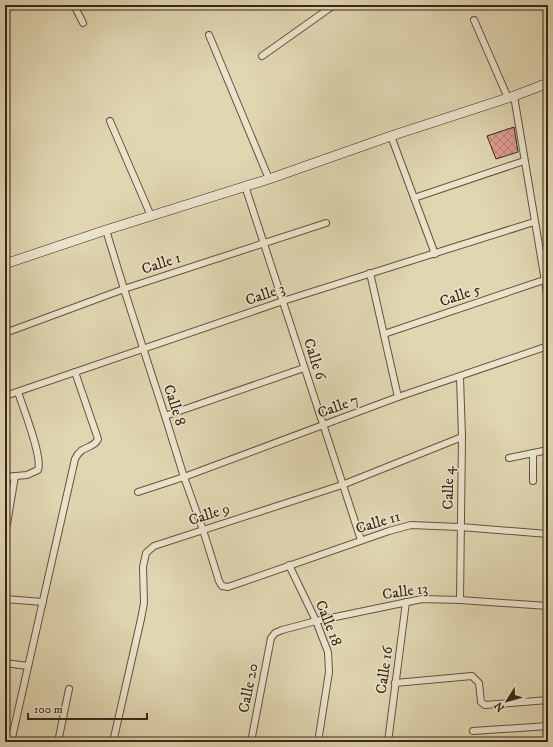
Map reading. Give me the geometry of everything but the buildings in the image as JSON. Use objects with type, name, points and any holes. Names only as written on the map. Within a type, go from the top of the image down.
[{"type":"main road","points":[[5,264],[106,230],[269,179],[548,83]]},
{"type":"street","points":[[74,5],[83,23]]},
{"type":"street","points":[[262,56],[334,5]]},
{"type":"street","points":[[474,20],[511,97],[524,161],[548,299]]},
{"type":"street","points":[[209,35],[269,179]]},
{"type":"street","points":[[110,121],[151,216]]},
{"type":"street","points":[[391,136],[435,254]]},
{"type":"street","points":[[414,198],[524,161]]},
{"type":"street","name":"Calle 6","points":[[246,186],[361,540]]},
{"type":"street","name":"Calle 3","points":[[5,396],[144,350],[283,301],[534,222]]},
{"type":"street","name":"Calle 1","points":[[5,333],[124,289],[326,223]]},
{"type":"street","name":"Calle 8","points":[[106,230],[166,416],[184,477],[222,586]]},
{"type":"street","points":[[370,273],[398,397]]},
{"type":"street","name":"Calle 5","points":[[384,334],[544,280]]},
{"type":"street","name":"Calle 7","points":[[138,492],[184,477],[398,397],[548,346]]},
{"type":"street","points":[[166,416],[304,368]]},
{"type":"street","points":[[11,742],[17,708],[75,460],[78,453],[94,444],[98,438],[75,372]]},
{"type":"street","name":"Calle 4","points":[[460,376],[462,437],[460,600]]},
{"type":"street","points":[[5,477],[33,473],[38,470],[39,466],[36,448],[18,392]]},
{"type":"street","name":"Calle 9","points":[[113,742],[144,603],[143,566],[146,553],[154,546],[342,485],[462,437]]},
{"type":"street","points":[[509,458],[548,450]]},
{"type":"street","points":[[533,453],[533,481]]},
{"type":"street","points":[[5,528],[7,524],[15,476]]},
{"type":"street","name":"Calle 11","points":[[222,586],[228,587],[361,540],[411,525],[460,527],[548,534]]},
{"type":"street","name":"Calle 18","points":[[289,565],[316,621],[328,652],[329,663],[318,742]]},
{"type":"street","points":[[5,599],[43,602]]},
{"type":"street","name":"Calle 13","points":[[271,638],[278,631],[316,621],[422,599],[548,606]]},
{"type":"street","name":"Calle 16","points":[[388,742],[406,602]]},
{"type":"street","name":"Calle 20","points":[[251,742],[271,638]]},
{"type":"street","points":[[5,663],[28,666]]},
{"type":"street","points":[[395,683],[472,676],[479,683],[481,702],[485,705],[548,700]]},
{"type":"street","points":[[58,742],[69,689]]},
{"type":"street","points":[[473,731],[548,726]]}]
